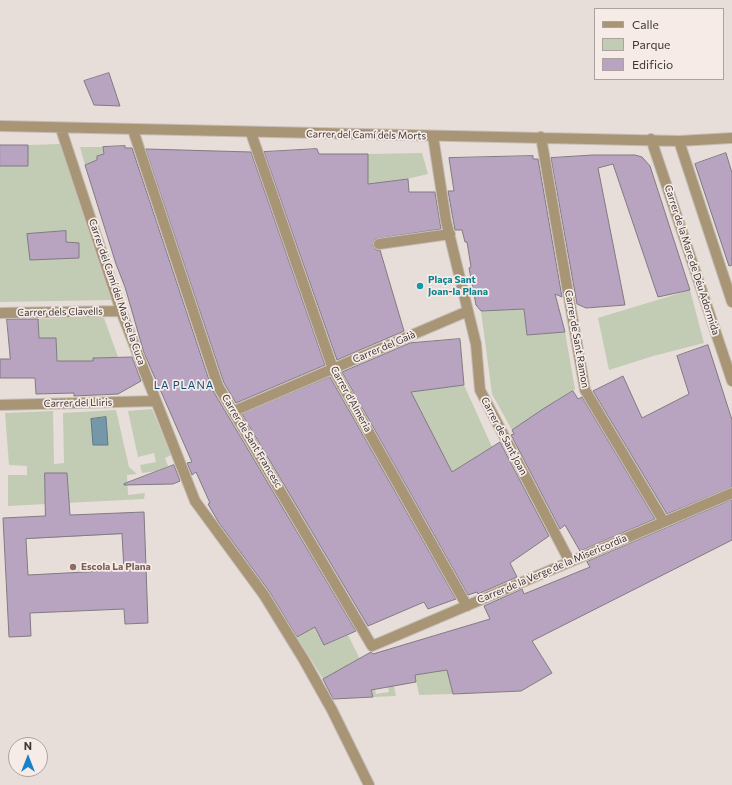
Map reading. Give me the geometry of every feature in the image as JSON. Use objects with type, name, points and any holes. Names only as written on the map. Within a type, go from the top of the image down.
[{"type":"street","name":"Carrer del Camí dels Morts","points":[[0,126],[61,129],[433,136],[679,140],[732,138]]},
{"type":"street","name":"Carrer del Camí del Mas de la Cuca","points":[[61,129],[121,311],[195,501],[264,595],[304,660],[332,710],[369,785]]},
{"type":"street","name":"Carrer de Sant Francesc","points":[[133,130],[218,386],[372,646]]},
{"type":"street","name":"Carrer d'Almeria","points":[[251,133],[333,369],[467,606]]},
{"type":"street","name":"Carrer de Sant Joan","points":[[433,136],[450,234],[476,344],[480,390],[570,562]]},
{"type":"street","name":"Carrer de Sant Ramon","points":[[541,137],[585,390],[664,522]]},
{"type":"street","name":"Carrer de la Mare de Déu Adormida","points":[[652,139],[732,381]]},
{"type":"street","points":[[679,140],[732,302]]},
{"type":"street","points":[[379,244],[450,234]]},
{"type":"street","name":"Carrer dels Clavells","points":[[0,313],[121,311]]},
{"type":"street","name":"Carrer del Gaià","points":[[234,411],[468,311]]},
{"type":"street","name":"Carrer del Lliris","points":[[0,405],[156,401]]},
{"type":"street","name":"Carrer de la Verge de la Misericordia","points":[[372,646],[732,493]]},
{"type":"green space","points":[[60,144],[111,300],[0,302],[0,166],[28,166],[28,145]]},
{"type":"green space","points":[[80,147],[103,147],[104,154],[97,156],[97,160],[85,165]]},
{"type":"green space","points":[[422,153],[428,174],[407,179],[368,184],[368,154]]},
{"type":"green space","points":[[690,290],[704,343],[653,356],[609,370],[598,318]]},
{"type":"green space","points":[[524,309],[527,335],[565,332],[575,389],[512,430],[492,394],[481,311]]},
{"type":"green space","points":[[104,318],[118,357],[94,358],[93,362],[57,361],[56,338],[39,338],[38,319]]},
{"type":"green space","points":[[464,385],[492,447],[452,472],[411,392]]},
{"type":"green space","points":[[152,409],[171,455],[165,458],[168,466],[156,471],[142,473],[140,465],[156,462],[154,453],[138,457],[128,411]]},
{"type":"green space","points":[[116,410],[129,467],[137,474],[127,475],[128,495],[145,493],[144,499],[8,506],[8,475],[27,475],[27,466],[9,465],[5,413],[53,411],[54,464],[64,463],[63,413]]},
{"type":"green space","points":[[315,627],[325,645],[348,635],[360,659],[323,679],[297,637]]},
{"type":"green space","points":[[446,664],[453,694],[419,695],[415,675],[437,672]]},
{"type":"green space","points":[[386,678],[394,686],[396,696],[373,697],[369,682],[373,681],[376,694],[389,692]]},
{"type":"water","points":[[106,417],[108,445],[93,445],[91,419]]},
{"type":"building","points":[[109,73],[120,106],[94,105],[84,81]]},
{"type":"building","points":[[0,145],[28,145],[28,166],[0,166]]},
{"type":"building","points":[[125,146],[125,148],[132,148],[212,389],[356,631],[324,645],[315,627],[297,637],[269,591],[219,523],[208,504],[210,503],[196,472],[192,475],[187,463],[192,462],[144,353],[125,287],[116,264],[85,165],[97,160],[97,156],[104,154],[103,147]]},
{"type":"building","points":[[146,149],[251,152],[325,365],[236,403],[224,383]]},
{"type":"building","points":[[317,149],[319,154],[368,154],[368,184],[408,179],[409,192],[435,192],[441,229],[375,239],[373,245],[376,250],[380,250],[404,331],[337,360],[264,152]]},
{"type":"building","points":[[726,153],[732,173],[732,265],[729,266],[695,164]]},
{"type":"building","points":[[593,155],[635,155],[642,157],[650,166],[690,290],[658,297],[613,164],[598,168],[625,305],[586,308],[577,304],[551,158]]},
{"type":"building","points":[[533,156],[533,159],[538,159],[562,297],[555,294],[565,332],[527,335],[524,309],[481,311],[476,305],[469,268],[471,267],[467,242],[465,242],[462,230],[455,230],[448,191],[454,191],[449,158]]},
{"type":"building","points":[[66,231],[66,242],[79,243],[79,258],[30,260],[27,234]]},
{"type":"building","points":[[7,319],[38,319],[39,338],[56,338],[57,361],[93,361],[93,358],[132,357],[141,381],[118,394],[74,396],[74,393],[36,394],[35,378],[0,378],[0,359],[10,359]]},
{"type":"building","points":[[460,339],[464,385],[411,392],[452,472],[500,442],[549,536],[510,563],[517,577],[478,594],[477,592],[468,595],[342,372],[410,343]]},
{"type":"building","points":[[708,345],[732,420],[732,487],[667,514],[593,391],[623,376],[642,418],[689,394],[677,356]]},
{"type":"building","points":[[330,377],[456,599],[428,609],[424,602],[368,626],[242,414]]},
{"type":"building","points":[[573,391],[578,399],[582,397],[655,519],[580,551],[565,525],[560,529],[511,435],[514,434],[512,430]]},
{"type":"building","points":[[174,465],[180,481],[173,484],[124,485],[124,484]]},
{"type":"building","points":[[45,473],[67,473],[70,515],[144,512],[148,623],[125,624],[124,609],[30,613],[31,636],[9,637],[3,518],[45,516]],"holes":[[[122,534],[124,570],[28,575],[26,539]]]},
{"type":"building","points":[[732,500],[732,540],[532,641],[552,673],[521,691],[453,694],[447,670],[415,675],[416,682],[371,690],[373,697],[333,699],[323,679],[371,652],[373,654],[490,619],[484,606],[522,589],[524,594],[590,567],[587,562]]},
{"type":"place","name":"Plaça Sant Joan-la Plana","points":[[420,286]]},
{"type":"place","name":"Escola La Plana","points":[[73,567]]},
{"type":"district","name":"LA PLANA","points":[[184,385]]}]
